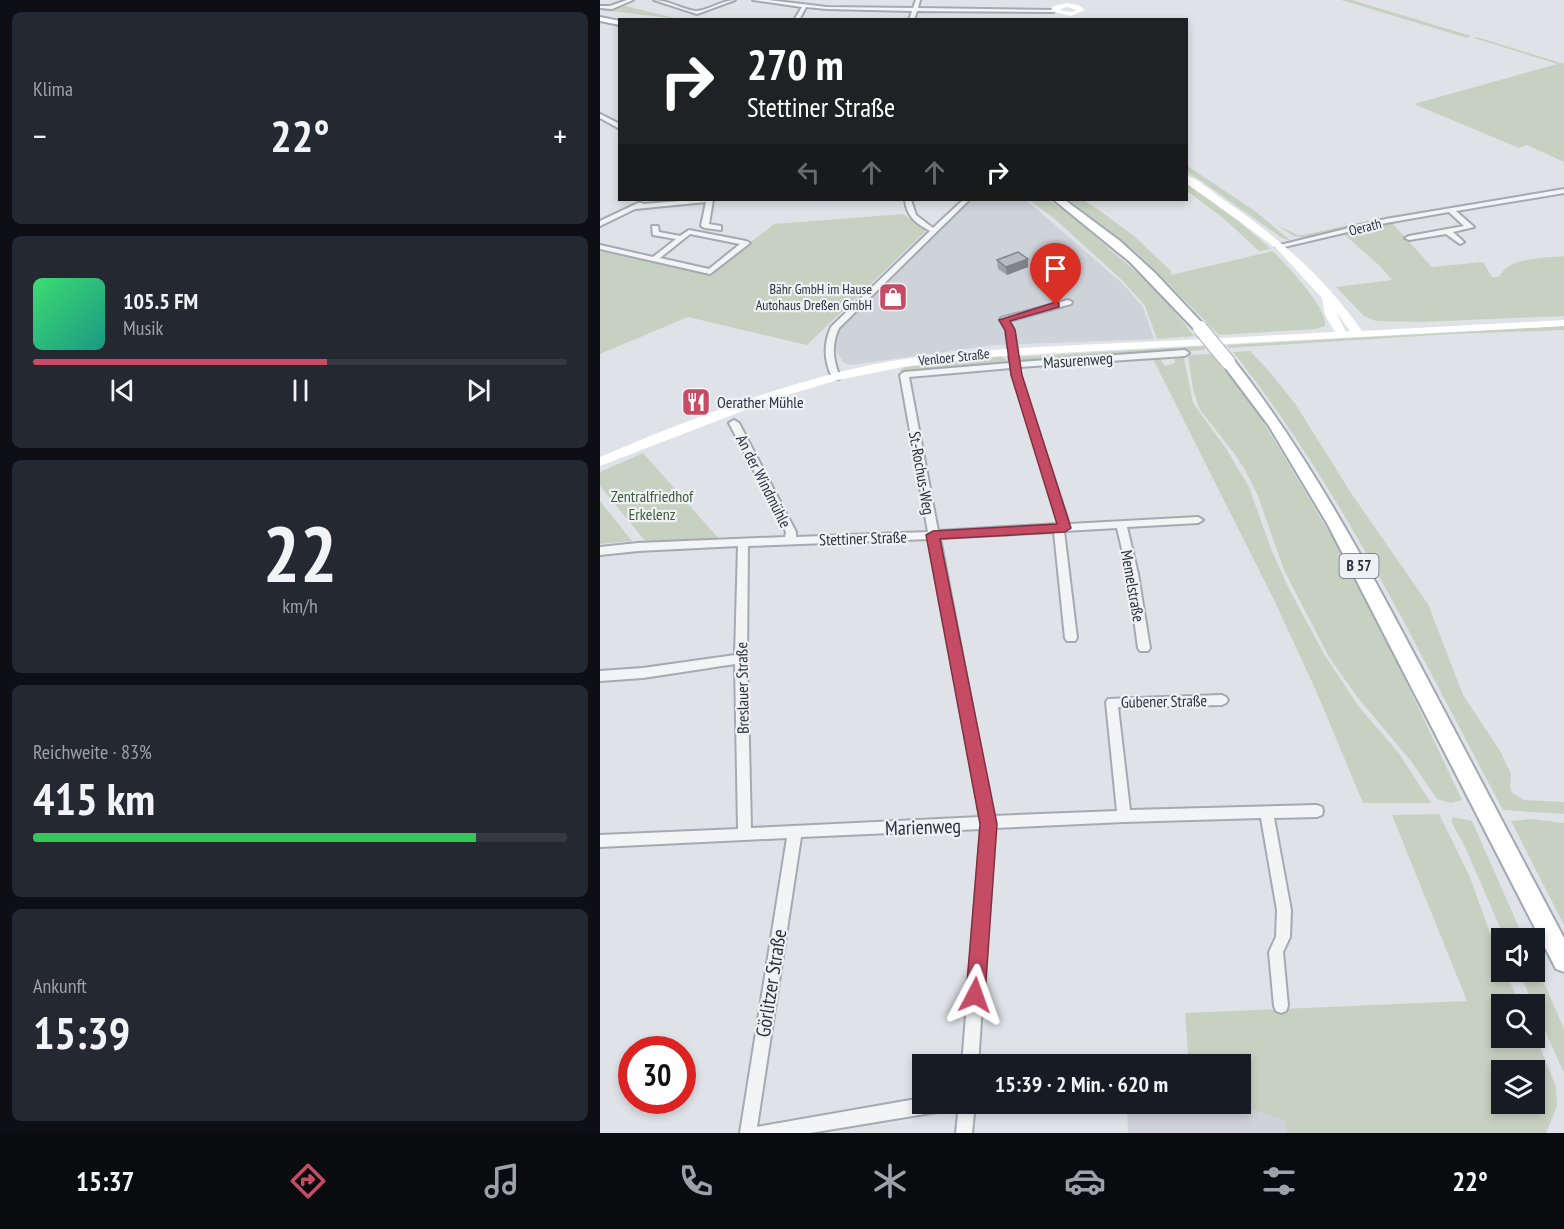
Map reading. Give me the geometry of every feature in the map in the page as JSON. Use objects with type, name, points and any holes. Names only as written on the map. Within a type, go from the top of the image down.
[{"type":"main road","points":[[1077,2],[1081,9],[1066,17],[1054,10],[1077,2]]},
{"type":"main road","points":[[600,19],[618,23]]},
{"type":"main road","points":[[1188,179],[1280,246],[1327,299],[1345,315],[1358,334]]},
{"type":"main road","name":"B 57","points":[[1060,201],[1130,258],[1200,328],[1279,428],[1333,518],[1473,781],[1564,961]]},
{"type":"main road","points":[[1327,299],[1331,315],[1342,335]]},
{"type":"main road","points":[[1345,315],[1366,324],[1403,332]]},
{"type":"main road","points":[[1012,351],[1564,323]]},
{"type":"main road","name":"Venloer Straße","points":[[600,462],[716,416],[836,376],[908,362],[1012,351]]},
{"type":"street","points":[[600,7],[610,8],[631,0]]},
{"type":"street","points":[[656,0],[697,13]]},
{"type":"street","points":[[686,17],[733,0]]},
{"type":"street","points":[[755,0],[857,11],[1054,10]]},
{"type":"street","points":[[912,18],[918,0]]},
{"type":"street","points":[[797,18],[804,7]]},
{"type":"street","points":[[602,119],[618,126]]},
{"type":"street","name":"Oerath","points":[[1280,246],[1386,221],[1564,191]]},
{"type":"street","points":[[600,224],[644,201]]},
{"type":"street","points":[[635,207],[699,201]]},
{"type":"street","points":[[710,201],[705,226],[718,228]]},
{"type":"street","points":[[908,201],[912,217],[934,231]]},
{"type":"street","points":[[836,376],[831,365],[828,344],[835,327],[965,201]]},
{"type":"street","points":[[1409,238],[1470,227],[1450,210]]},
{"type":"street","points":[[655,228],[656,233],[681,238]]},
{"type":"street","points":[[1447,231],[1460,242]]},
{"type":"street","points":[[600,247],[710,272],[746,243],[689,232],[655,259]]},
{"type":"street","points":[[1433,234],[1442,242]]},
{"type":"street","name":"Venloer Straße","points":[[1012,351],[1010,330],[1004,320],[1068,302]]},
{"type":"street","points":[[1012,351],[1062,528],[1071,638]]},
{"type":"street","name":"Masurenweg","points":[[905,379],[904,375],[913,373],[1185,353]]},
{"type":"street","name":"St.-Rochus-Weg","points":[[905,379],[988,824],[971,1054]]},
{"type":"street","name":"An der Windmühle","points":[[734,423],[791,532],[790,541]]},
{"type":"street","name":"Stettiner Straße","points":[[600,551],[638,547],[933,535],[1198,520]]},
{"type":"street","name":"Memelstraße","points":[[1121,525],[1132,574],[1144,648]]},
{"type":"street","name":"Breslauer Straße","points":[[744,543],[741,659],[745,834]]},
{"type":"street","points":[[600,676],[643,673],[741,659]]},
{"type":"street","name":"Gubener Straße","points":[[1124,816],[1112,702],[1222,700]]},
{"type":"street","name":"Marienweg","points":[[600,841],[1124,816],[1317,811]]},
{"type":"street","points":[[1267,813],[1284,910],[1282,937],[1276,952],[1281,1006]]},
{"type":"street","name":"Görlitzer Straße","points":[[748,1133],[795,832]]},
{"type":"street","points":[[761,1133],[912,1108]]},
{"type":"street","points":[[964,1133],[966,1114]]},
{"type":"shaded area","points":[[968,201],[1027,201],[1122,283],[1143,307],[1154,339],[996,345],[850,365],[843,362],[835,349],[834,340],[838,330],[856,309]]},
{"type":"shaded area","points":[[1251,1109],[1286,1120],[1287,1133],[1128,1133],[1127,1114],[1251,1114]]},
{"type":"green space","points":[[1341,0],[1352,0],[1471,36],[1467,38]]},
{"type":"green space","points":[[622,5],[675,18],[600,10],[600,7]]},
{"type":"green space","points":[[1474,38],[1564,64],[1564,162],[1527,145],[1519,148],[1414,104],[1557,64]]},
{"type":"green space","points":[[1188,166],[1255,211],[1291,241],[1282,238],[1188,172]]},
{"type":"green space","points":[[1188,185],[1234,217],[1271,249],[1259,251],[1222,217],[1188,192]]},
{"type":"green space","points":[[1511,196],[1507,199],[1381,221],[1309,239],[1294,236],[1278,226],[1298,235],[1304,235],[1380,218]]},
{"type":"green space","points":[[1030,201],[1050,201],[1068,213],[1159,292],[1194,336],[1157,339],[1145,306],[1123,281],[1056,220]]},
{"type":"green space","points":[[1070,201],[1085,201],[1103,213],[1134,236],[1172,272],[1171,275],[1273,251],[1313,298],[1324,318],[1325,326],[1316,329],[1219,335],[1137,253]]},
{"type":"green space","points":[[903,214],[927,230],[807,345],[688,317],[600,354],[600,251],[709,275],[774,224]]},
{"type":"green space","points":[[1391,222],[1432,267],[1483,262],[1492,277],[1499,277],[1504,270],[1519,262],[1564,256],[1564,316],[1420,322],[1376,321],[1364,316],[1336,287],[1392,280],[1344,234]]},
{"type":"green space","points":[[1564,326],[1564,330],[1452,334],[1229,348],[1227,345]]},
{"type":"green space","points":[[1204,346],[1205,350],[1016,360],[1016,357]]},
{"type":"green space","points":[[1250,351],[1296,405],[1351,493],[1428,604],[1463,695],[1500,751],[1511,774],[1512,793],[1525,800],[1564,802],[1564,814],[1503,810],[1410,633],[1345,517],[1273,405],[1233,352]]},
{"type":"green space","points":[[1211,354],[1255,408],[1341,552],[1368,601],[1462,800],[1451,803],[1437,799],[1411,761],[1358,698],[1329,657],[1284,570],[1258,496],[1245,470],[1200,410],[1193,390],[1188,355]]},
{"type":"green space","points":[[998,356],[1006,359],[1006,362],[902,373],[900,370],[909,365]]},
{"type":"green space","points":[[1174,357],[1184,358],[1193,403],[1227,450],[1249,487],[1271,549],[1288,587],[1324,654],[1359,707],[1398,752],[1431,803],[1363,803],[1317,693],[1276,604],[1153,359],[1160,359],[1165,366],[1175,363]]},
{"type":"green space","name":"Zentralfriedhof Erkelenz","points":[[643,453],[720,540],[647,543],[600,486],[600,472]]},
{"type":"green space","points":[[600,501],[632,541],[600,544]]},
{"type":"green space","points":[[1439,814],[1469,875],[1491,936],[1491,982],[1510,982],[1516,994],[1491,994],[1491,1048],[1541,1048],[1556,1087],[1557,1106],[1546,1133],[1287,1133],[1285,1120],[1251,1109],[1251,1054],[1188,1054],[1185,1013],[1467,1001],[1392,815]]},
{"type":"green space","points":[[1453,817],[1472,821],[1519,928],[1500,928],[1466,849],[1451,821]]},
{"type":"green space","points":[[1530,819],[1564,823],[1564,925],[1511,821]]},
{"type":"green space","points":[[1523,982],[1544,982],[1564,1029],[1564,1073],[1545,1030],[1545,994],[1529,994]]},
{"type":"building","points":[[1018,252],[1028,259],[1006,267],[997,260]]},
{"type":"place","name":"Bähr GmbH im Hause Autohaus Dreßen GmbH","points":[[893,297]]},
{"type":"place","name":"Oerather Mühle","points":[[696,402]]},
{"type":"route","points":[[975,995],[988,824],[933,535],[1065,528],[1016,375],[1010,330],[1004,320],[1056,305]]}]
